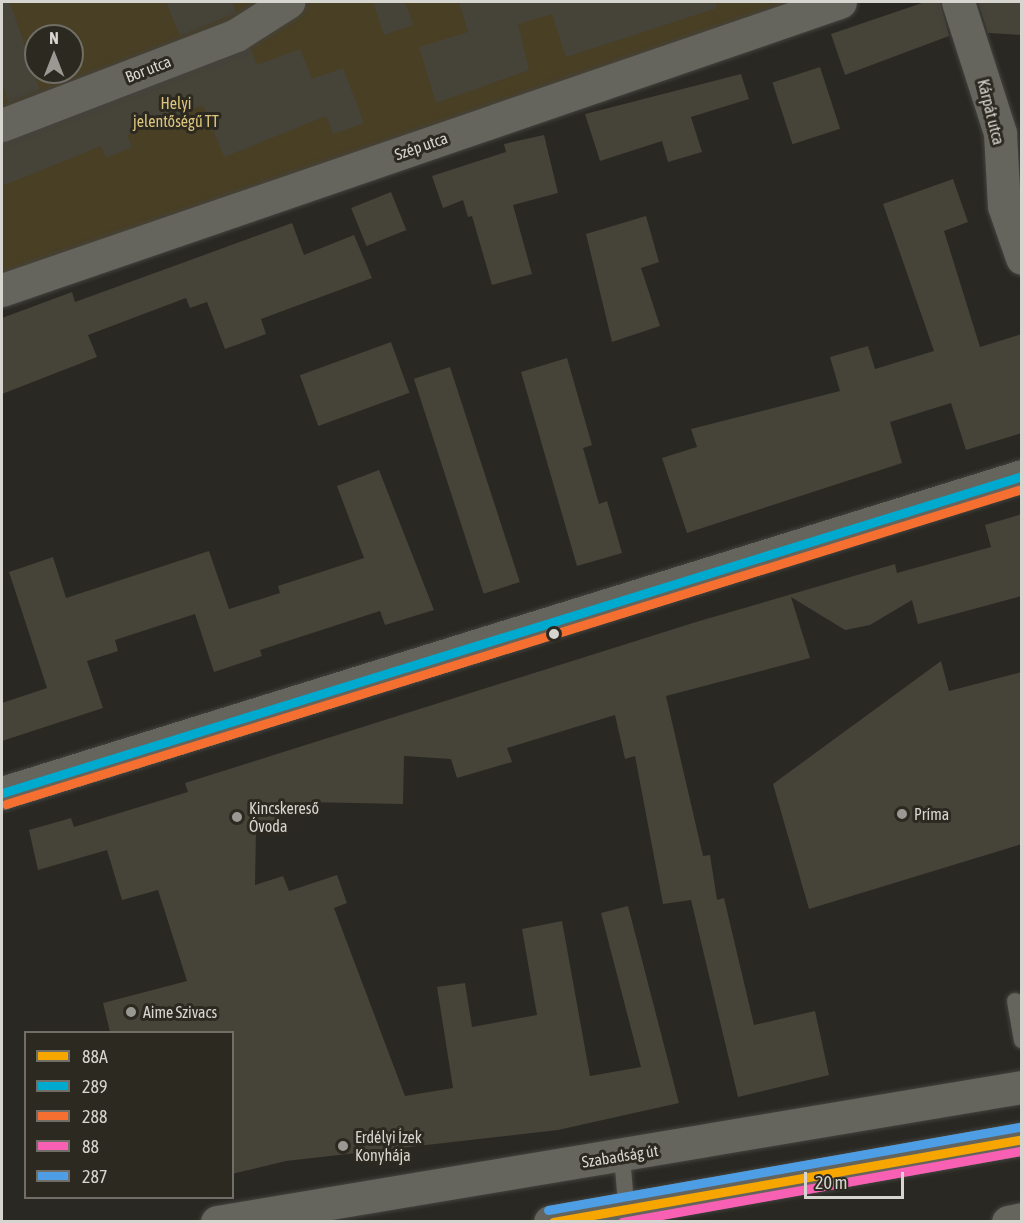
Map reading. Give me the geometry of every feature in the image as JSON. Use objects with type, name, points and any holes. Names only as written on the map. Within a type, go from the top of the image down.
[{"type":"main road","points":[[550,1221],[627,1215],[1022,1139]]},
{"type":"street","name":"Bor utca","points":[[2,125],[236,35],[288,2]]},
{"type":"street","name":"Szép utca","points":[[2,290],[840,2]]},
{"type":"street","name":"Kárpát utca","points":[[958,2],[1000,133],[1004,206],[1022,258]]},
{"type":"street","points":[[2,794],[1022,476]]},
{"type":"street","name":"Szabadság út","points":[[217,1221],[622,1156],[1022,1087]]},
{"type":"street","points":[[1008,1221],[1022,1219]]},
{"type":"lane","points":[[1015,1001],[1022,1040]]},
{"type":"lane","points":[[622,1156],[627,1215]]},
{"type":"green space","name":"Helyi jelentőségű TT","points":[[2,2],[840,2],[2,290]]},
{"type":"building","points":[[2,2],[10,2],[24,43],[24,84],[38,84],[40,90],[8,102],[2,82]]},
{"type":"building","points":[[166,2],[232,2],[236,13],[180,36]]},
{"type":"building","points":[[373,2],[405,2],[413,25],[384,35]]},
{"type":"building","points":[[459,2],[716,2],[717,8],[566,57],[552,14],[518,24],[529,70],[436,103],[419,47],[468,32]]},
{"type":"building","points":[[925,2],[940,2],[949,36],[845,75],[831,34]]},
{"type":"building","points":[[978,2],[1022,2],[1022,35],[988,33]]},
{"type":"building","points":[[250,48],[257,65],[300,49],[312,79],[343,68],[364,123],[333,134],[326,116],[224,157],[203,105],[127,135],[132,147],[106,158],[101,146],[2,186],[2,143]]},
{"type":"building","points":[[820,67],[840,129],[793,144],[772,82]]},
{"type":"building","points":[[741,74],[749,99],[691,117],[702,152],[668,162],[662,141],[600,161],[585,114]]},
{"type":"building","points":[[544,135],[558,193],[513,205],[532,274],[492,285],[472,216],[468,217],[463,200],[443,208],[432,176],[506,152],[504,144]]},
{"type":"building","points":[[953,179],[968,222],[944,231],[980,347],[1022,334],[1022,433],[966,450],[951,403],[890,422],[902,463],[687,533],[662,458],[697,447],[691,429],[840,391],[830,357],[868,346],[875,369],[934,351],[883,204]]},
{"type":"building","points":[[391,192],[406,230],[366,246],[351,208]]},
{"type":"building","points":[[646,216],[659,262],[641,268],[660,326],[612,342],[586,234]]},
{"type":"building","points":[[292,223],[304,255],[354,235],[372,278],[261,319],[266,334],[225,349],[207,302],[190,308],[186,298],[88,335],[97,357],[2,394],[2,318],[72,292],[75,302]]},
{"type":"building","points":[[391,342],[409,393],[318,426],[300,375]]},
{"type":"building","points":[[567,358],[592,445],[583,448],[599,504],[607,501],[622,553],[577,566],[521,372]]},
{"type":"building","points":[[450,367],[520,582],[484,594],[414,379]]},
{"type":"building","points":[[379,470],[434,610],[385,625],[380,611],[260,650],[262,656],[214,672],[195,614],[115,640],[118,651],[87,661],[103,708],[2,741],[2,703],[47,688],[9,572],[53,557],[66,598],[209,551],[229,609],[280,593],[278,586],[364,558],[337,486]]},
{"type":"building","points":[[1022,514],[1022,596],[918,624],[912,600],[870,625],[845,630],[791,597],[810,658],[666,696],[703,856],[710,855],[717,900],[724,898],[754,1025],[815,1011],[829,1075],[738,1097],[691,900],[663,904],[635,756],[625,759],[615,715],[507,748],[512,762],[457,778],[451,759],[404,756],[403,804],[306,802],[256,830],[255,885],[283,876],[289,891],[337,875],[347,903],[334,908],[405,1096],[453,1088],[437,987],[465,983],[472,1027],[537,1015],[522,929],[562,921],[590,1076],[641,1067],[601,913],[628,906],[679,1103],[558,1130],[286,1161],[234,1174],[234,1031],[110,1031],[103,1003],[187,981],[158,890],[122,900],[107,850],[38,870],[29,830],[71,818],[74,827],[188,792],[185,783],[696,622],[895,564],[897,573],[991,547],[985,525]]},
{"type":"building","name":"Príma","points":[[941,661],[949,691],[1022,672],[1022,844],[809,909],[773,784]]},
{"type":"transit line","name":"289","points":[[2,793],[1022,476]]},
{"type":"transit line","name":"288","points":[[6,804],[1022,489]]},
{"type":"transit line","name":"287","points":[[548,1210],[1020,1127]]},
{"type":"transit line","name":"88A","points":[[553,1222],[1022,1139]]},
{"type":"transit line","name":"88","points":[[622,1222],[1022,1151]]},
{"type":"place","name":"Príma","points":[[902,814]]},
{"type":"place","name":"Kincskereső Óvoda","points":[[237,817]]},
{"type":"place","name":"Aime Szivacs","points":[[131,1012]]},
{"type":"place","name":"Erdélyi Ízek Konyhája","points":[[343,1146]]}]
